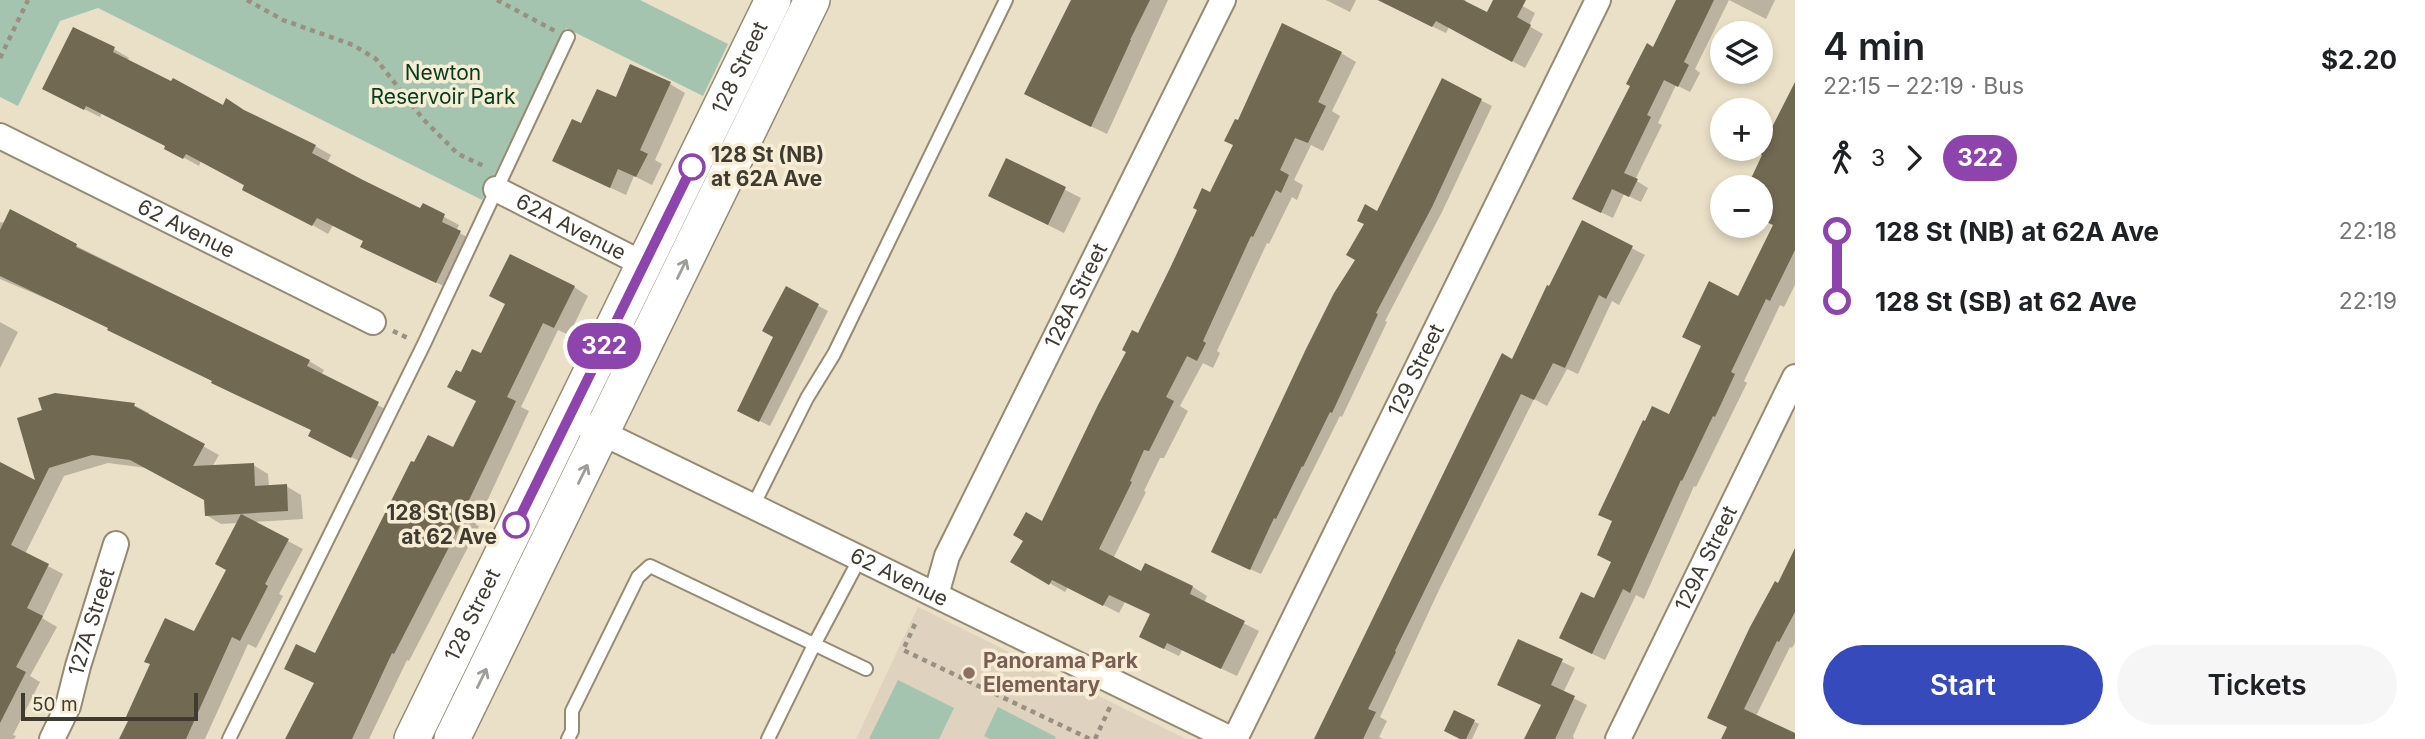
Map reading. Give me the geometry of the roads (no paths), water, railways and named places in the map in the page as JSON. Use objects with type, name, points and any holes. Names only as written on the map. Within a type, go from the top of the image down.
[{"type":"main road","name":"128 Street","points":[[411,739],[773,0]]},
{"type":"main road","name":"128 Street","points":[[452,739],[813,0]]},
{"type":"street","name":"128A Street","points":[[936,595],[947,556],[1223,0]]},
{"type":"street","name":"129 Street","points":[[1233,739],[1598,0]]},
{"type":"street","name":"62 Avenue","points":[[0,136],[373,322]]},
{"type":"street","name":"62A Avenue","points":[[500,182],[645,265]]},
{"type":"street","name":"129A Street","points":[[1618,739],[1795,377]]},
{"type":"street","name":"62 Avenue","points":[[568,417],[1233,739]]},
{"type":"street","name":"127A Street","points":[[52,739],[68,706],[116,544]]},
{"type":"lane","points":[[753,506],[807,398],[834,354],[1006,0]]},
{"type":"lane","points":[[229,739],[424,344],[568,37]]},
{"type":"lane","points":[[768,739],[860,558]]},
{"type":"lane","points":[[568,739],[572,731],[572,711],[638,578],[650,566],[866,669]]},
{"type":"place","name":"128 St (NB) at 62A Ave","points":[[692,167]]},
{"type":"place","name":"128 St (SB) at 62 Ave","points":[[516,525]]},
{"type":"place","name":"Panorama Park Elementary","points":[[969,673]]},
{"type":"park label","name":"Newton Reservoir Park","points":[[443,85]]}]
